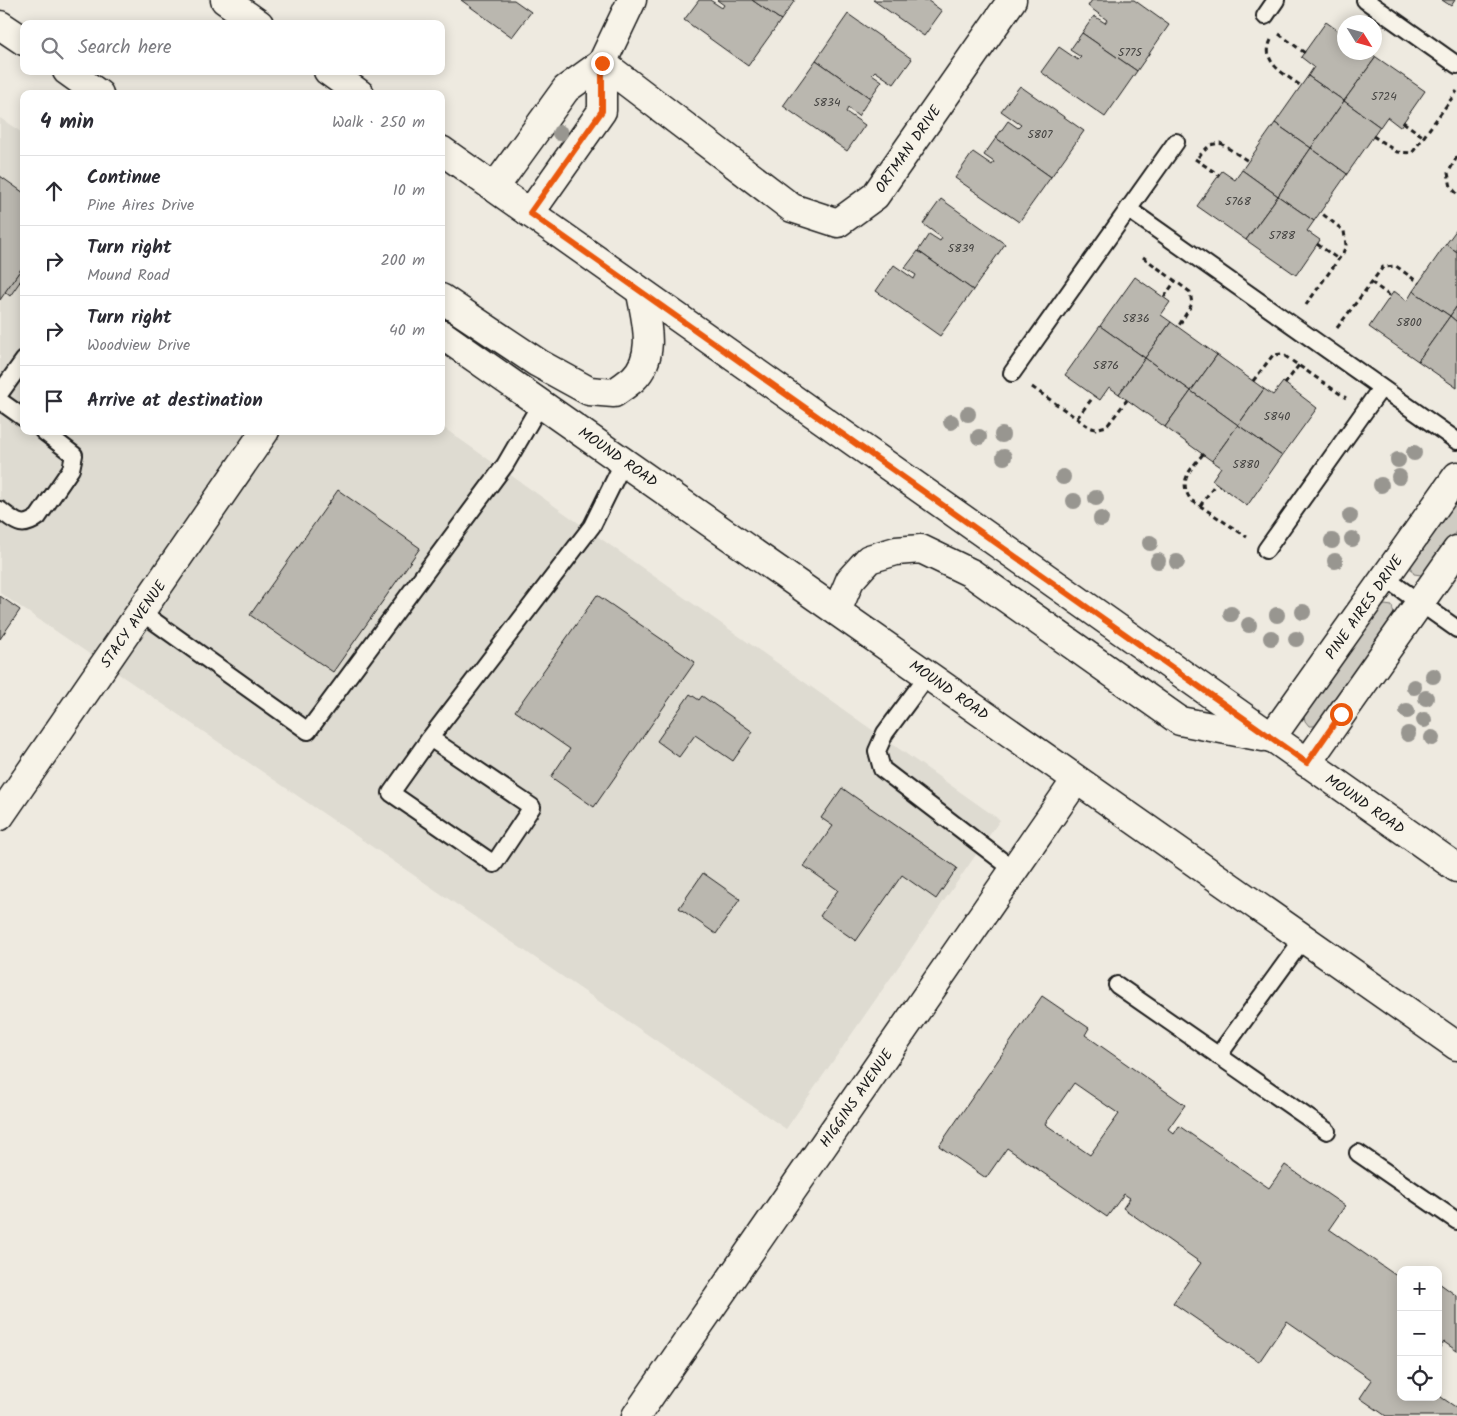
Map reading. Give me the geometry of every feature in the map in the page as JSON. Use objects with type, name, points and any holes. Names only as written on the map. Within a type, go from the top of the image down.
[{"type":"main road","points":[[225,0],[253,20]]},
{"type":"main road","points":[[530,213],[602,111],[602,63],[632,0]]},
{"type":"main road","name":"ORTMAN DRIVE","points":[[602,63],[792,208],[838,222],[875,196],[1012,0]]},
{"type":"main road","points":[[0,25],[20,38]]},
{"type":"main road","points":[[495,187],[566,89],[602,63]]},
{"type":"main road","points":[[72,75],[93,90]]},
{"type":"main road","points":[[334,75],[354,90]]},
{"type":"main road","name":"MOUND ROAD","points":[[445,153],[1457,868]]},
{"type":"main road","points":[[445,301],[538,363],[589,391],[614,393],[634,378],[644,360],[649,339],[641,293]]},
{"type":"main road","name":"MOUND ROAD","points":[[445,337],[1457,1046]]},
{"type":"main road","name":"STACY AVENUE","points":[[0,816],[262,435]]},
{"type":"main road","name":"PINE AIRES DRIVE","points":[[1271,738],[1457,476]]},
{"type":"main road","points":[[837,611],[850,580],[869,559],[896,551],[921,549],[970,573],[1180,721],[1271,738]]},
{"type":"main road","points":[[1307,763],[1457,550]]},
{"type":"main road","name":"HIGGINS AVENUE","points":[[636,1416],[1076,780]]},
{"type":"lane","points":[[1265,16],[1276,0]]},
{"type":"lane","points":[[1365,0],[1457,65]]},
{"type":"lane","points":[[1012,373],[1176,142]]},
{"type":"lane","points":[[1128,209],[1457,441]]},
{"type":"lane","points":[[0,394],[20,366]]},
{"type":"lane","points":[[1266,550],[1381,388]]},
{"type":"lane","points":[[0,401],[20,415]]},
{"type":"lane","points":[[141,612],[308,731],[505,465],[541,404]]},
{"type":"lane","points":[[0,510],[19,523],[31,522],[38,517],[71,469],[74,455],[48,435]]},
{"type":"lane","points":[[430,738],[532,807],[494,864],[391,793],[430,738],[592,526],[624,461]]},
{"type":"lane","points":[[1385,578],[1457,629]]},
{"type":"lane","points":[[928,675],[885,733],[878,750],[882,769],[1014,870]]},
{"type":"lane","points":[[1218,1056],[1303,939]]},
{"type":"lane","points":[[1117,986],[1327,1131]]},
{"type":"lane","points":[[1358,1152],[1457,1221]]},
{"type":"path","points":[[1282,25],[1269,46],[1270,61],[1275,67],[1302,86]]},
{"type":"path","points":[[1276,32],[1305,53]]},
{"type":"path","points":[[1373,136],[1396,152],[1408,154],[1416,149],[1457,91]]},
{"type":"path","points":[[1403,122],[1424,137]]},
{"type":"path","points":[[1189,167],[1210,145],[1220,143],[1248,161]]},
{"type":"path","points":[[1457,158],[1448,173],[1451,187],[1457,194]]},
{"type":"path","points":[[1195,159],[1219,176]]},
{"type":"path","points":[[1305,306],[1346,245],[1344,231],[1320,212]]},
{"type":"path","points":[[1317,244],[1338,259]]},
{"type":"path","points":[[1143,257],[1186,287],[1192,297],[1190,310],[1178,327]]},
{"type":"path","points":[[1336,329],[1379,270],[1392,265],[1419,283]]},
{"type":"path","points":[[1164,297],[1176,280]]},
{"type":"path","points":[[1371,282],[1390,296]]},
{"type":"path","points":[[1253,381],[1272,355],[1282,354],[1353,403]]},
{"type":"path","points":[[1286,384],[1299,365]]},
{"type":"path","points":[[1028,384],[1089,427],[1102,428],[1112,422],[1127,400]]},
{"type":"path","points":[[1077,418],[1094,396]]},
{"type":"path","points":[[1203,454],[1184,481],[1187,494],[1200,506],[1251,540]]},
{"type":"path","points":[[1200,506],[1216,483]]},
{"type":"shaded area","points":[[0,118],[20,131],[20,435],[445,435],[445,429],[1000,820],[786,1129],[0,593]]},
{"type":"shaded area","points":[[1457,498],[1457,530],[1427,573],[1421,575],[1414,574],[1411,569],[1412,562]]},
{"type":"shaded area","points":[[1385,605],[1392,606],[1395,619],[1319,726],[1309,726],[1304,716],[1379,608]]},
{"type":"building","points":[[461,0],[514,0],[531,12],[512,37]]},
{"type":"building","points":[[699,0],[710,0],[722,8],[724,5],[717,0],[752,0],[781,20],[748,66],[684,20]]},
{"type":"building","points":[[752,0],[795,0],[781,20]]},
{"type":"building","points":[[873,0],[927,0],[942,11],[924,36]]},
{"type":"building","points":[[1092,0],[1134,0],[1169,25],[1137,71],[1082,33],[1094,16],[1105,23],[1107,20],[1088,6]]},
{"type":"building","points":[[1442,0],[1455,0],[1451,6]]},
{"type":"building","points":[[848,14],[912,59],[894,84],[875,71],[872,74],[882,81],[870,98],[816,60]]},
{"type":"building","points":[[1326,22],[1337,30],[1337,60],[1374,60],[1344,101],[1308,76],[1314,67],[1301,57]]},
{"type":"building","points":[[1082,33],[1137,71],[1105,117],[1041,72],[1059,47],[1078,60],[1081,57],[1070,50]]},
{"type":"building","points":[[816,60],[870,98],[858,116],[848,108],[846,112],[865,125],[847,151],[783,106]]},
{"type":"building","points":[[1374,60],[1380,60],[1425,91],[1400,127],[1387,117],[1380,127],[1344,101]]},
{"type":"building","points":[[1308,76],[1344,101],[1311,148],[1275,123]]},
{"type":"building","points":[[1020,86],[1084,131],[1051,177],[996,138],[1008,121],[1018,128],[1021,125],[1001,111]]},
{"type":"building","points":[[1344,101],[1380,127],[1347,174],[1311,148]]},
{"type":"building","points":[[1275,123],[1311,148],[1278,196],[1242,170]]},
{"type":"building","points":[[996,138],[1051,177],[1019,222],[955,178],[973,152],[992,165],[994,162],[984,155]]},
{"type":"building","points":[[1311,148],[1347,174],[1314,221],[1278,196]]},
{"type":"building","points":[[1242,170],[1278,196],[1246,240],[1197,206],[1222,171],[1235,180]]},
{"type":"building","points":[[0,176],[20,190],[20,271],[0,300]]},
{"type":"building","points":[[1278,196],[1314,221],[1307,231],[1320,240],[1296,275],[1246,240]]},
{"type":"building","points":[[941,199],[1005,244],[973,290],[918,251],[929,234],[940,241],[942,238],[923,224]]},
{"type":"building","points":[[1457,229],[1457,252],[1446,244]]},
{"type":"building","points":[[1446,244],[1457,252],[1457,306],[1450,316],[1413,291]]},
{"type":"building","points":[[918,251],[973,290],[940,336],[876,291],[894,265],[914,279],[916,275],[905,268]]},
{"type":"building","points":[[20,271],[20,282],[10,296],[5,292]]},
{"type":"building","points":[[1135,277],[1170,302],[1161,315],[1171,322],[1145,358],[1100,326]]},
{"type":"building","points":[[1394,291],[1407,301],[1413,291],[1450,316],[1418,361],[1369,327]]},
{"type":"building","points":[[1457,306],[1457,322],[1450,316]]},
{"type":"building","points":[[1450,316],[1457,322],[1457,388],[1418,361]]},
{"type":"building","points":[[1171,322],[1217,355],[1191,391],[1145,358]]},
{"type":"building","points":[[1100,326],[1145,358],[1119,394],[1109,387],[1100,400],[1065,375]]},
{"type":"building","points":[[1217,355],[1264,389],[1238,425],[1191,391]]},
{"type":"building","points":[[1145,358],[1191,391],[1165,427],[1119,394]]},
{"type":"building","points":[[1283,382],[1317,408],[1282,456],[1238,425],[1264,389],[1273,395]]},
{"type":"building","points":[[1191,391],[1238,425],[1212,461],[1165,427]]},
{"type":"building","points":[[1238,425],[1282,456],[1247,506],[1212,480],[1221,467],[1212,461]]},
{"type":"building","points":[[338,490],[420,548],[333,672],[250,615]]},
{"type":"building","points":[[597,595],[695,662],[594,807],[551,777],[570,749],[515,711]]},
{"type":"building","points":[[0,596],[20,610],[0,639]]},
{"type":"building","points":[[690,694],[699,700],[702,696],[753,732],[733,761],[695,735],[679,757],[657,741]]},
{"type":"building","points":[[842,788],[957,868],[936,899],[902,875],[856,941],[820,916],[838,890],[804,866],[833,826],[821,818]]},
{"type":"building","points":[[703,873],[740,899],[716,934],[679,908]]},
{"type":"building","points":[[1042,996],[1089,1028],[1085,1035],[1185,1105],[1168,1129],[1174,1134],[1179,1126],[1269,1188],[1285,1165],[1345,1206],[1329,1229],[1397,1276],[1397,1401],[1442,1401],[1442,1398],[1457,1408],[1457,1416],[1386,1416],[1360,1398],[1372,1380],[1287,1321],[1259,1362],[1173,1303],[1201,1263],[1123,1208],[1130,1198],[1124,1194],[1107,1217],[1007,1148],[986,1178],[939,1146]],"holes":[[[1074,1083],[1119,1114],[1090,1155],[1045,1124]]]},
{"type":"building","points":[[1442,1285],[1457,1296],[1457,1351],[1444,1342],[1442,1345]]},
{"type":"route","points":[[602,63],[602,111],[530,213],[1307,763],[1341,714]]}]
